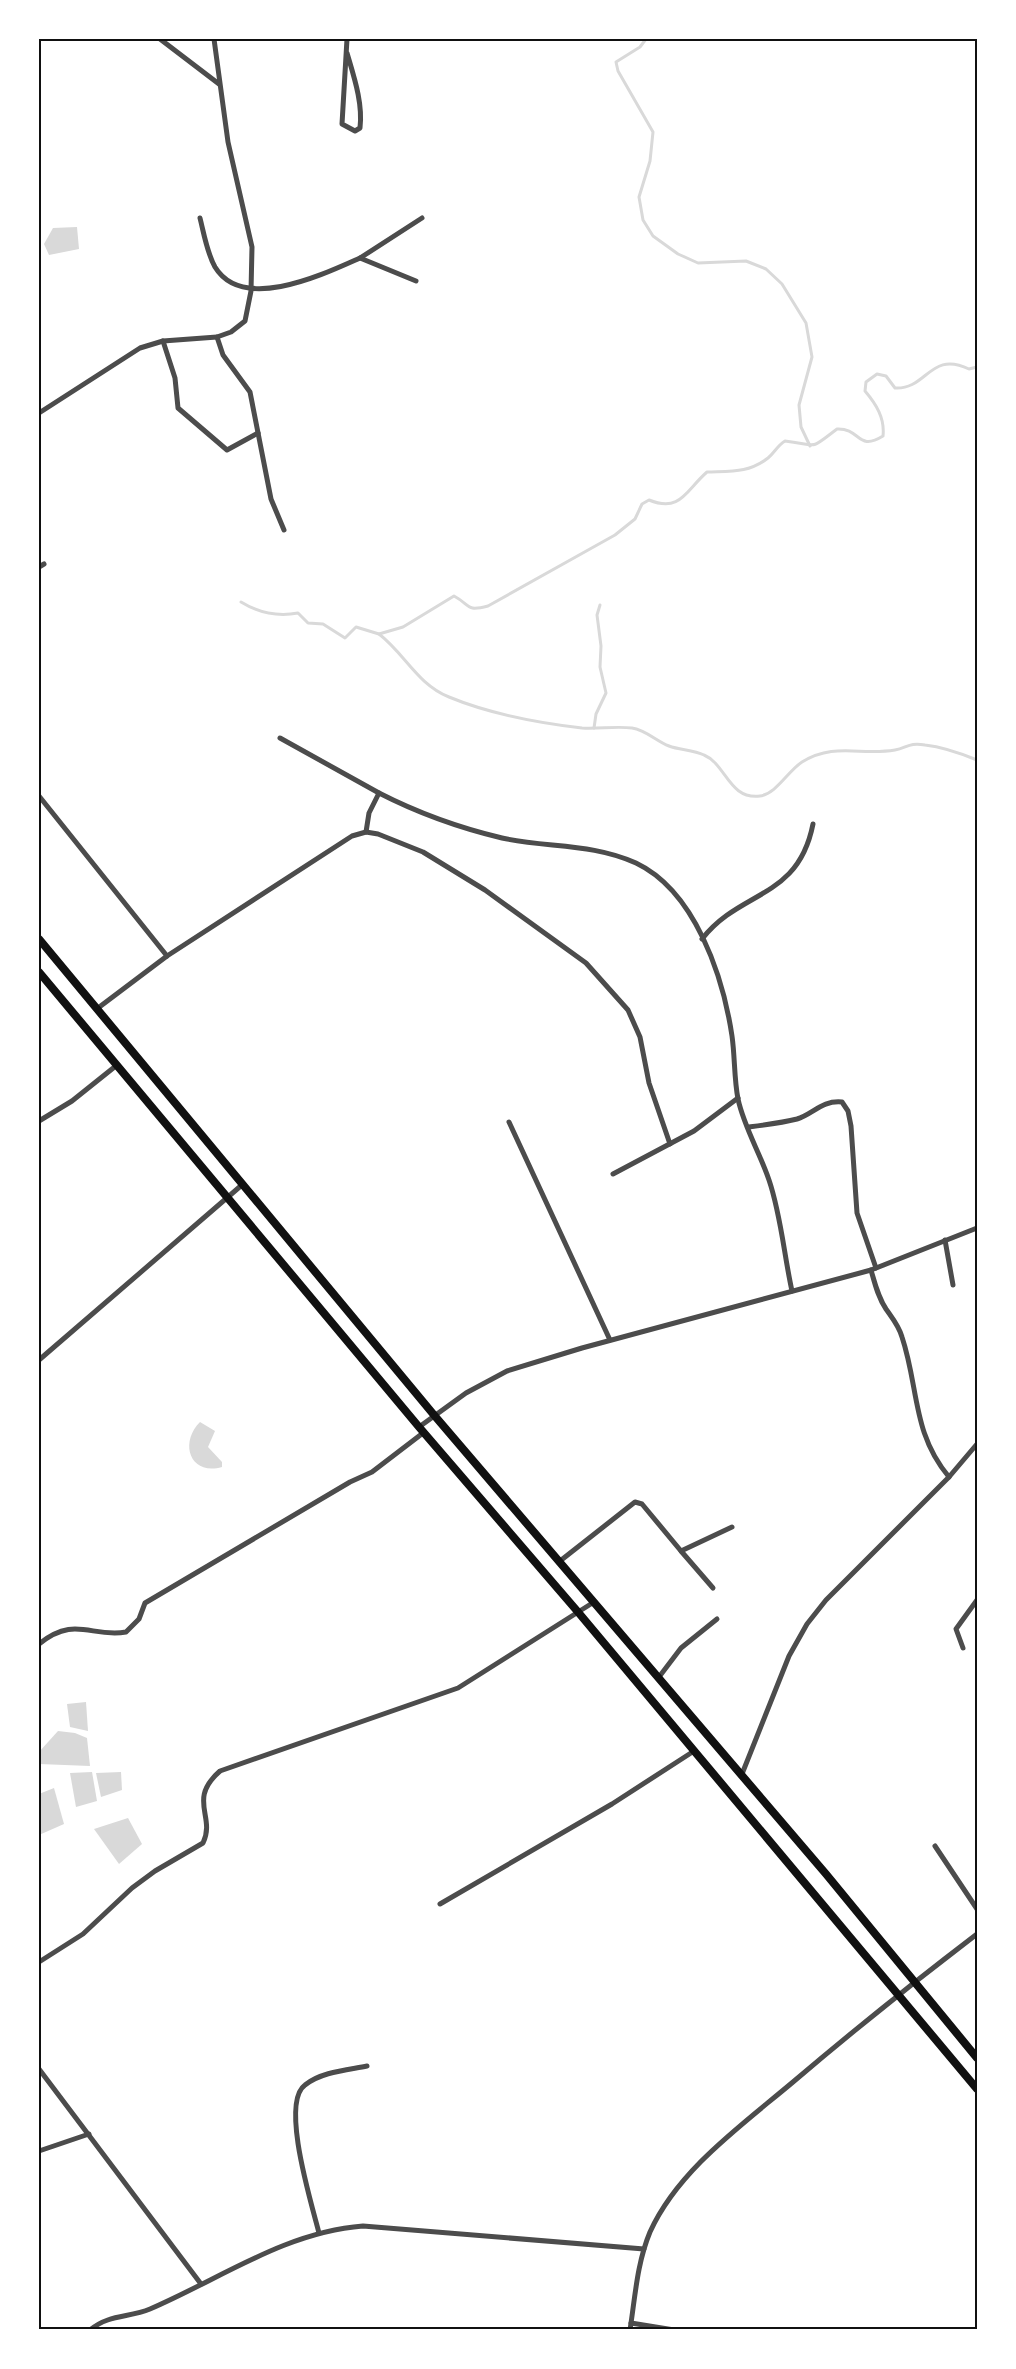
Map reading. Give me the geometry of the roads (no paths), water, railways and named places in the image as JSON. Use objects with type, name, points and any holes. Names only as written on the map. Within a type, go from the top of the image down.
[{"type":"highway","points":[[39,939],[434,1415],[596,1601],[977,2058]]},
{"type":"highway","points":[[39,972],[421,1430],[578,1612],[870,1959],[896,1995],[977,2089]]},
{"type":"street","points":[[160,39],[219,84]]},
{"type":"street","points":[[39,413],[141,348],[163,341],[217,337],[231,332],[244,321],[251,291],[252,247],[237,190],[219,84],[214,39]]},
{"type":"street","points":[[347,39],[342,124],[356,131],[360,128],[361,118],[357,87],[347,53]]},
{"type":"street","points":[[200,218],[216,268],[228,280],[251,291],[270,289],[309,278],[360,258],[423,219]]},
{"type":"street","points":[[360,258],[416,281]]},
{"type":"street","points":[[217,337],[227,361],[250,392],[255,408],[271,499],[284,530]]},
{"type":"street","points":[[163,341],[175,378],[178,408],[227,450],[258,433]]},
{"type":"street","points":[[280,738],[414,812],[504,838],[582,846],[637,864],[676,894],[702,939],[720,987],[732,1035],[738,1098],[770,1181],[792,1291]]},
{"type":"street","points":[[366,832],[369,813],[379,793]]},
{"type":"street","points":[[39,796],[167,956]]},
{"type":"street","points":[[702,939],[714,923],[730,910],[750,902],[782,880],[809,847],[813,824]]},
{"type":"street","points":[[98,1008],[167,956],[352,836],[366,832],[395,840],[423,852],[485,890],[586,963],[628,1010],[640,1037],[649,1083],[670,1144]]},
{"type":"street","points":[[39,1120],[72,1101],[117,1065]]},
{"type":"street","points":[[613,1174],[694,1131],[738,1098]]},
{"type":"street","points":[[748,1127],[800,1118],[818,1106],[833,1101],[842,1102],[848,1111],[857,1213],[874,1269],[877,1290],[897,1322],[904,1340],[915,1406],[926,1442],[938,1464],[949,1477]]},
{"type":"street","points":[[509,1122],[610,1340]]},
{"type":"street","points":[[39,1360],[213,1207],[243,1184]]},
{"type":"street","points":[[39,1644],[58,1632],[81,1627],[108,1633],[126,1632],[139,1619],[145,1603],[350,1482],[372,1472],[421,1430],[434,1415],[466,1393],[507,1371],[610,1340],[874,1269],[977,1228]]},
{"type":"street","points":[[945,1240],[953,1285]]},
{"type":"street","points":[[742,1774],[789,1656],[807,1624],[826,1600],[949,1477],[977,1444]]},
{"type":"street","points":[[560,1561],[635,1502],[642,1504],[713,1588]]},
{"type":"street","points":[[681,1551],[732,1527]]},
{"type":"street","points":[[963,1648],[956,1629],[977,1600]]},
{"type":"street","points":[[39,1962],[83,1934],[132,1888],[155,1871],[203,1843],[206,1836],[204,1796],[206,1786],[220,1771],[458,1689],[596,1601]]},
{"type":"street","points":[[659,1677],[681,1648],[717,1619]]},
{"type":"street","points":[[440,1904],[612,1804],[694,1751]]},
{"type":"street","points":[[935,1846],[977,1909]]},
{"type":"street","points":[[630,2330],[644,2249],[651,2231],[669,2201],[714,2149],[896,1995],[977,1934]]},
{"type":"street","points":[[319,2233],[295,2121],[297,2094],[303,2086],[315,2078],[367,2066]]},
{"type":"street","points":[[39,2069],[201,2284]]},
{"type":"street","points":[[39,2151],[88,2134]]},
{"type":"street","points":[[90,2330],[102,2320],[147,2310],[255,2256],[334,2229],[363,2226],[644,2249]]},
{"type":"street","points":[[631,2323],[674,2330]]},
{"type":"waterway","points":[[646,39],[640,47],[616,62],[618,71],[653,132],[650,161],[639,197],[643,220],[653,236],[678,254],[698,263],[746,261],[766,269],[782,284],[806,323],[812,357],[799,405],[801,427],[810,446]]},
{"type":"waterway","points":[[241,602],[268,613],[283,615],[298,613],[308,623],[323,624],[345,638],[356,627],[379,634],[403,627],[454,596],[472,608],[488,606],[615,535],[635,519],[642,504],[649,500],[669,504],[676,502],[707,472],[747,469],[768,458],[785,441],[813,445],[837,429],[851,432],[868,442],[883,436],[883,423],[879,412],[865,391],[866,382],[877,374],[886,376],[895,388],[915,383],[945,364],[956,364],[969,369],[977,367]]},
{"type":"waterway","points":[[594,728],[596,714],[606,693],[600,667],[601,646],[597,615],[600,605]]},
{"type":"waterway","points":[[379,634],[420,677],[449,697],[498,713],[549,723],[582,728],[637,729],[669,746],[704,755],[718,766],[734,787],[750,796],[760,796],[771,791],[802,762],[814,756],[837,751],[882,751],[920,744],[945,749],[977,760]]}]
